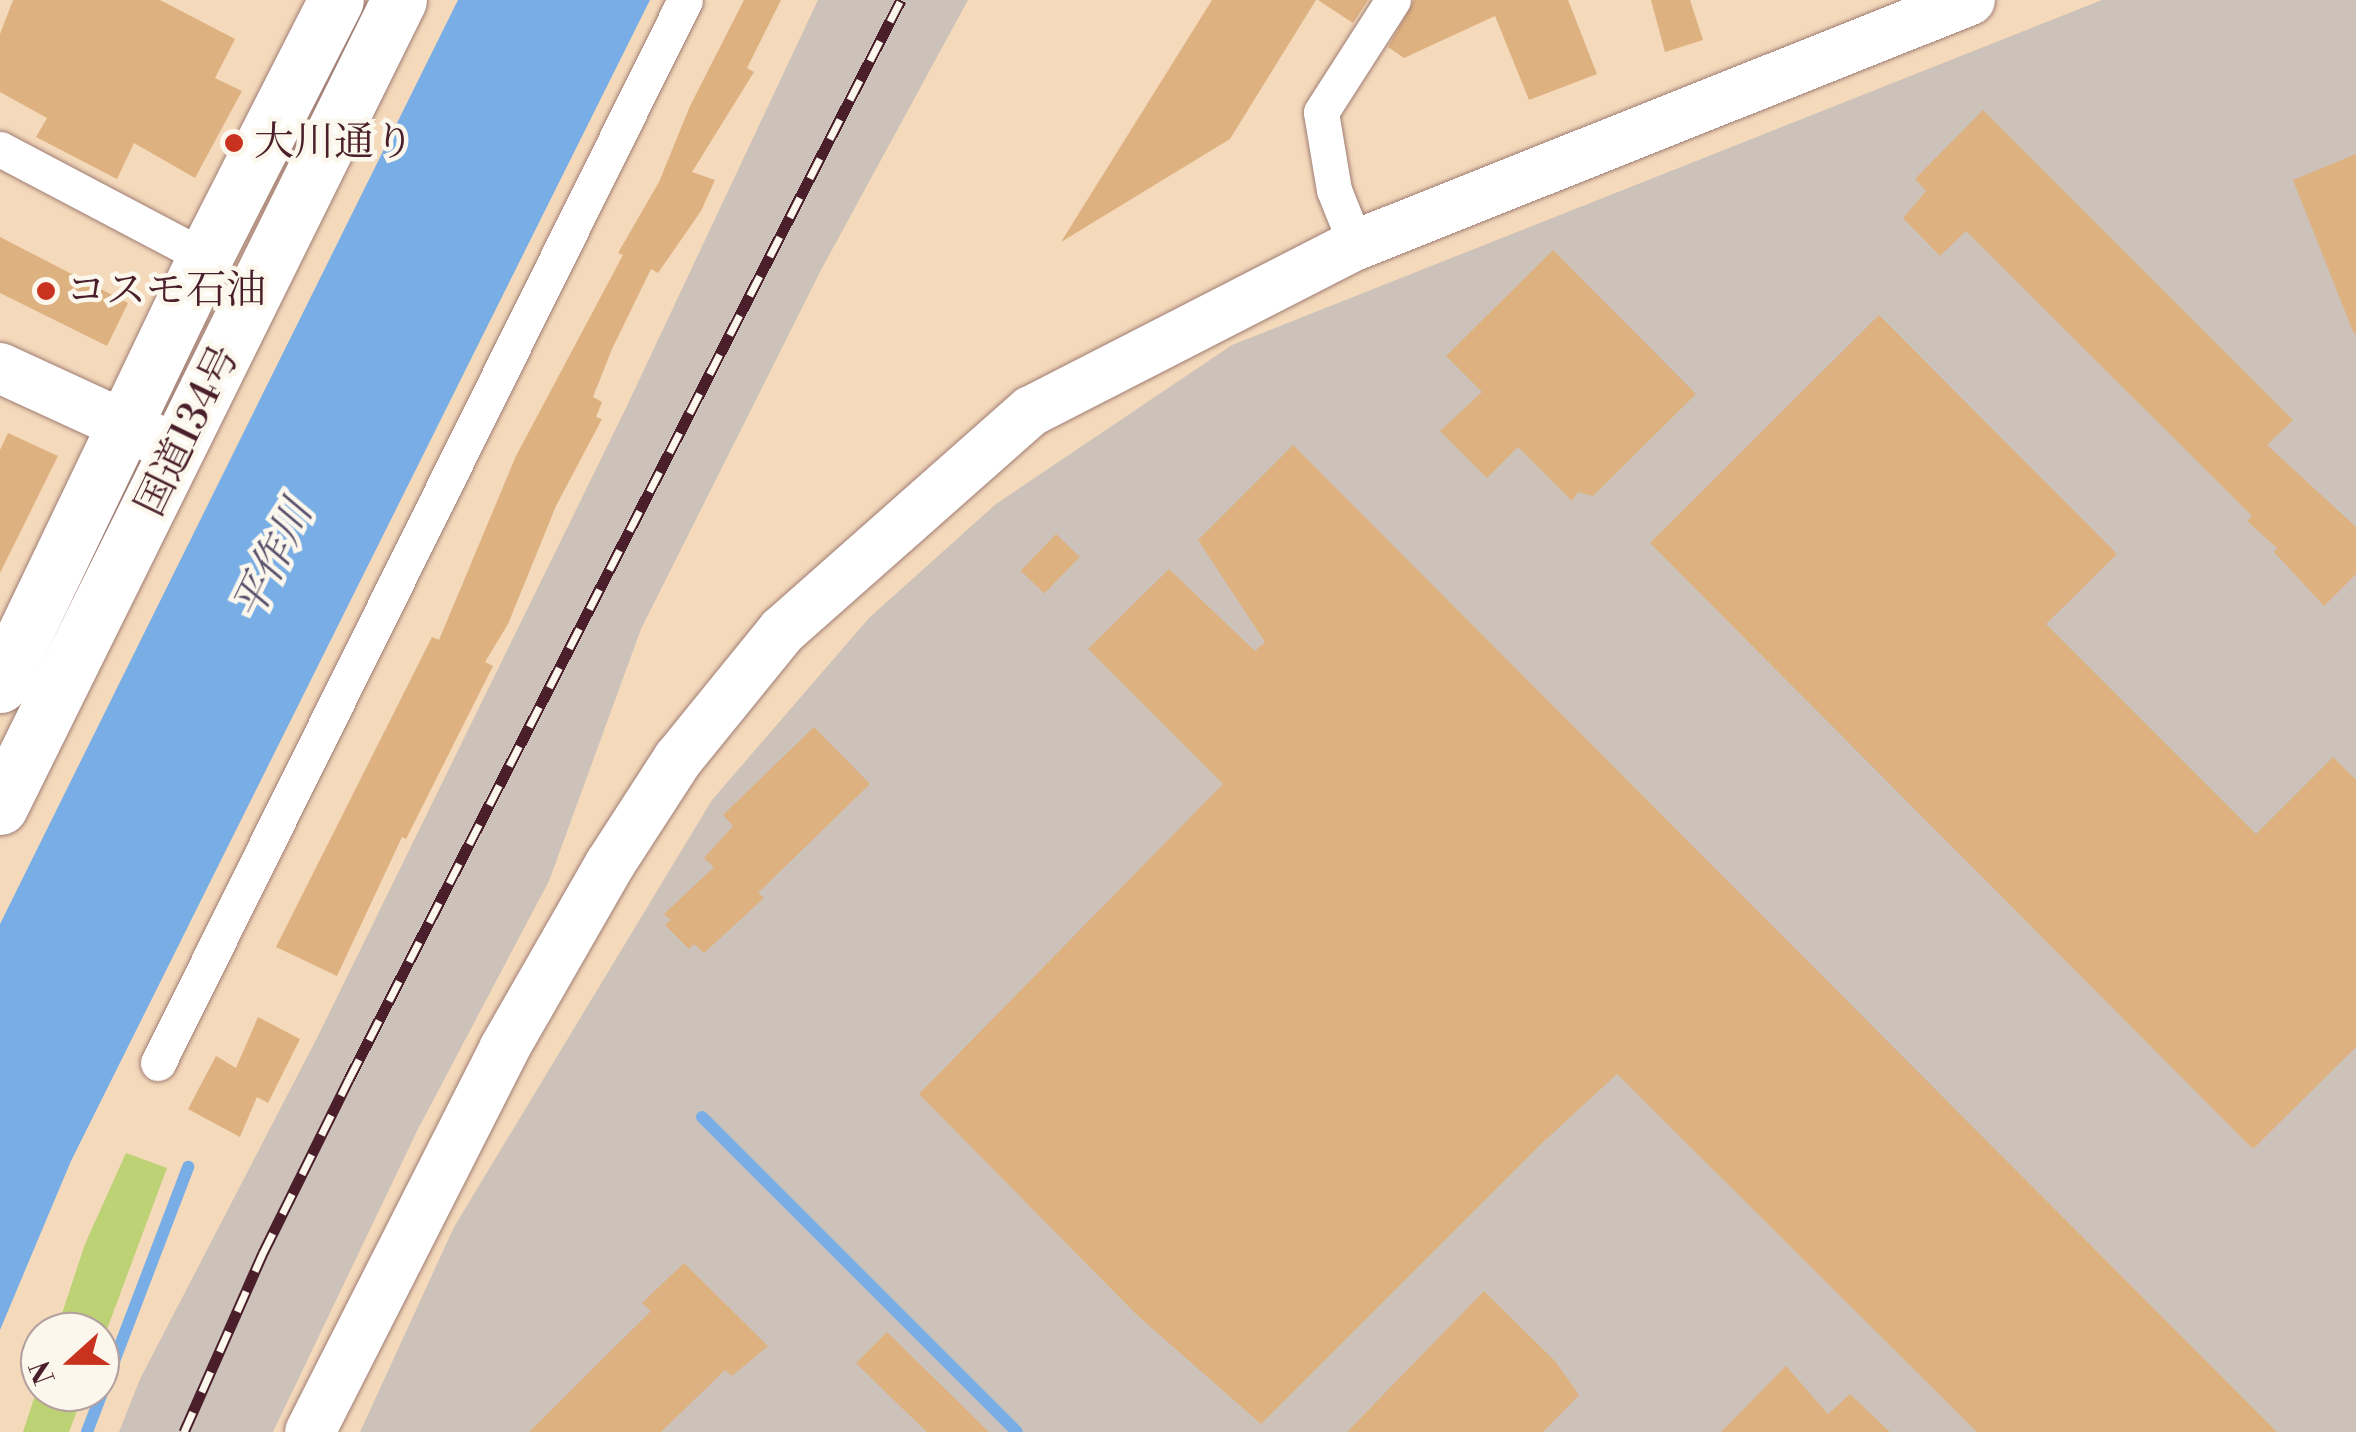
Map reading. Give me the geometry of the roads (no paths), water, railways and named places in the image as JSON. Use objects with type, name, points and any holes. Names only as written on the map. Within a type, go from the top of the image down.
[{"type":"highway","name":"国道134号","points":[[0,685],[205,257],[336,0]]},
{"type":"highway","name":"国道134号","points":[[0,807],[400,0]]},
{"type":"street","points":[[158,1063],[684,0]]},
{"type":"street","points":[[1356,245],[1334,190],[1321,112],[1393,0]]},
{"type":"street","points":[[310,1432],[463,1124],[610,864],[678,759],[782,632],[1031,411],[1356,245],[1970,0]]},
{"type":"street","points":[[0,149],[205,257]]},
{"type":"street","points":[[0,368],[178,450]]},
{"type":"water","name":"平作川","points":[[458,0],[650,0],[71,1161],[0,1330],[0,924]]},
{"type":"waterway","points":[[702,1117],[1017,1432]]},
{"type":"waterway","points":[[87,1432],[188,1167]]},
{"type":"railway","points":[[184,1432],[263,1253],[349,1079],[901,0]]},
{"type":"place","name":"大川通り","points":[[234,143]]},
{"type":"place","name":"コスモ石油","points":[[46,291]]}]
